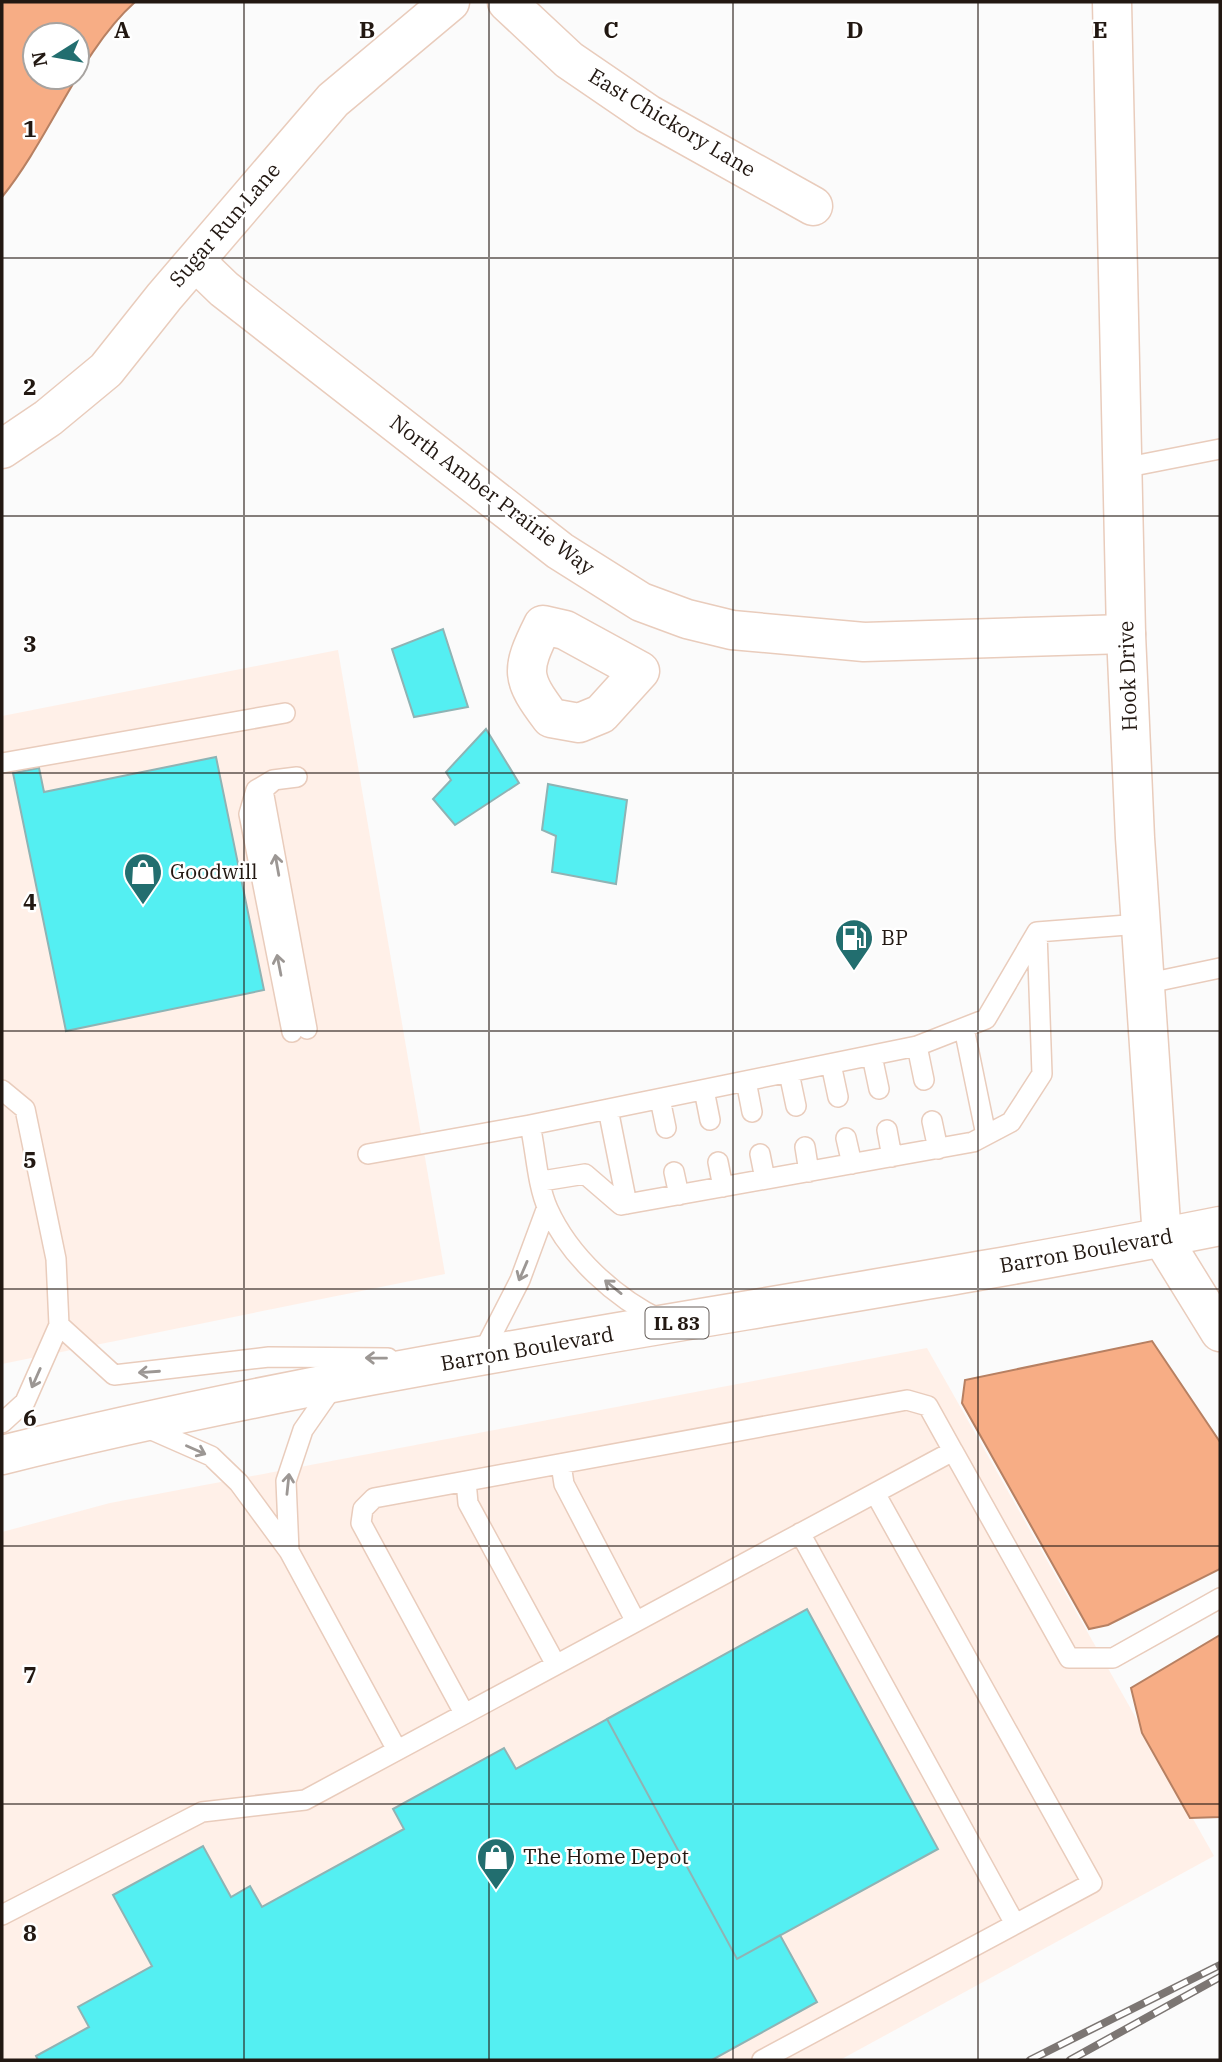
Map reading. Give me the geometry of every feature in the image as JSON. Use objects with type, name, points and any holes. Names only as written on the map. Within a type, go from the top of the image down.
[{"type":"street","name":"Sugar Run Lane","points":[[2,449],[48,418],[106,370],[333,100],[450,2]]},
{"type":"street","name":"East Chickory Lane","points":[[507,2],[569,60],[648,114],[813,206]]},
{"type":"street","name":"Hook Drive","points":[[1112,2],[1126,634],[1140,924],[1162,1238],[1220,1332]]},
{"type":"street","name":"North Amber Prairie Way","points":[[195,261],[224,289],[560,551],[625,592],[687,619],[732,630],[850,641],[1126,634]]},
{"type":"street","points":[[599,648],[625,592]]},
{"type":"street","name":"Barron Boulevard","points":[[2,1455],[134,1422],[336,1383],[1220,1227]]},
{"type":"lane","points":[[1123,468],[1220,449]]},
{"type":"lane","points":[[2,764],[285,713]]},
{"type":"lane","points":[[296,777],[273,780],[256,790],[249,814],[299,1030]]},
{"type":"lane","points":[[1037,932],[1140,924]]},
{"type":"lane","points":[[368,1154],[530,1125],[917,1046],[986,1019],[1037,932]]},
{"type":"lane","points":[[542,1181],[585,1174],[621,1205],[973,1142],[1011,1122],[1042,1074],[1037,932]]},
{"type":"lane","points":[[1144,984],[1220,968]]},
{"type":"lane","points":[[964,1028],[986,1135]]},
{"type":"lane","points":[[917,1046],[924,1080]]},
{"type":"lane","points":[[872,1056],[879,1089]]},
{"type":"lane","points":[[831,1064],[838,1097]]},
{"type":"lane","points":[[789,1073],[796,1106]]},
{"type":"lane","points":[[746,1081],[752,1112]]},
{"type":"lane","points":[[2,1090],[25,1109],[56,1259],[59,1325],[25,1402],[2,1423]]},
{"type":"lane","points":[[704,1090],[710,1120]]},
{"type":"lane","points":[[660,1098],[666,1128]]},
{"type":"lane","points":[[608,1109],[628,1204]]},
{"type":"lane","points":[[932,1121],[938,1149]]},
{"type":"lane","points":[[530,1125],[547,1207],[570,1247],[640,1310],[670,1324]]},
{"type":"lane","points":[[887,1130],[892,1157]]},
{"type":"lane","points":[[846,1138],[852,1164]]},
{"type":"lane","points":[[804,1147],[809,1172]]},
{"type":"lane","points":[[760,1154],[765,1180]]},
{"type":"lane","points":[[718,1162],[723,1187]]},
{"type":"lane","points":[[674,1172],[679,1195]]},
{"type":"lane","points":[[59,1325],[114,1375],[269,1357],[475,1359],[520,1280],[547,1207]]},
{"type":"lane","points":[[289,1551],[286,1481],[303,1430],[336,1383]]},
{"type":"lane","points":[[464,1713],[361,1524],[363,1509],[374,1498],[908,1400],[928,1406],[1069,1658],[1112,1658],[1220,1598]]},
{"type":"lane","points":[[134,1422],[211,1456],[239,1483],[289,1551],[397,1751]]},
{"type":"lane","points":[[2,1915],[202,1812],[305,1800],[953,1451]]},
{"type":"lane","points":[[561,1464],[564,1484],[635,1620]]},
{"type":"lane","points":[[466,1481],[468,1503],[555,1663]]},
{"type":"lane","points":[[762,2060],[1092,1883],[874,1493]]},
{"type":"lane","points":[[800,1532],[1015,1924]]},
{"type":"shaded area","points":[[2,2],[135,2],[91,55],[91,21],[21,21],[21,91],[69,91],[2,197]]},
{"type":"shaded area","points":[[338,650],[445,1274],[2,1364],[2,716]]},
{"type":"shaded area","points":[[1152,1341],[1220,1442],[1220,1569],[1108,1625],[1089,1629],[962,1403],[965,1380]]},
{"type":"shaded area","points":[[927,1348],[1214,1856],[840,2060],[2,2060],[2,1532],[110,1503]]},
{"type":"shaded area","points":[[1220,1635],[1220,1817],[1190,1818],[1142,1733],[1131,1688]]},
{"type":"building","points":[[443,629],[468,707],[414,717],[392,649]]},
{"type":"building","points":[[486,729],[519,783],[455,825],[433,799],[451,780],[446,772]]},
{"type":"building","name":"Goodwill","points":[[216,757],[264,990],[66,1031],[13,773],[39,768],[44,792]]},
{"type":"building","points":[[548,784],[627,800],[616,884],[552,872],[556,836],[542,830]]},
{"type":"building","points":[[807,1609],[938,1849],[737,1959],[607,1719]]},
{"type":"building","name":"The Home Depot","points":[[607,1719],[737,1959],[780,1935],[817,2002],[712,2060],[38,2060],[36,2056],[89,2027],[78,2007],[152,1966],[113,1895],[203,1846],[231,1897],[250,1886],[262,1907],[404,1829],[393,1809],[504,1748],[516,1769]]},
{"type":"railway","points":[[1030,2060],[1220,1965]]},
{"type":"railway","points":[[1070,2060],[1220,1977]]},
{"type":"place","name":"Goodwill","points":[[143,906]]},
{"type":"place","name":"BP","points":[[854,972]]},
{"type":"place","name":"The Home Depot","points":[[496,1891]]}]
